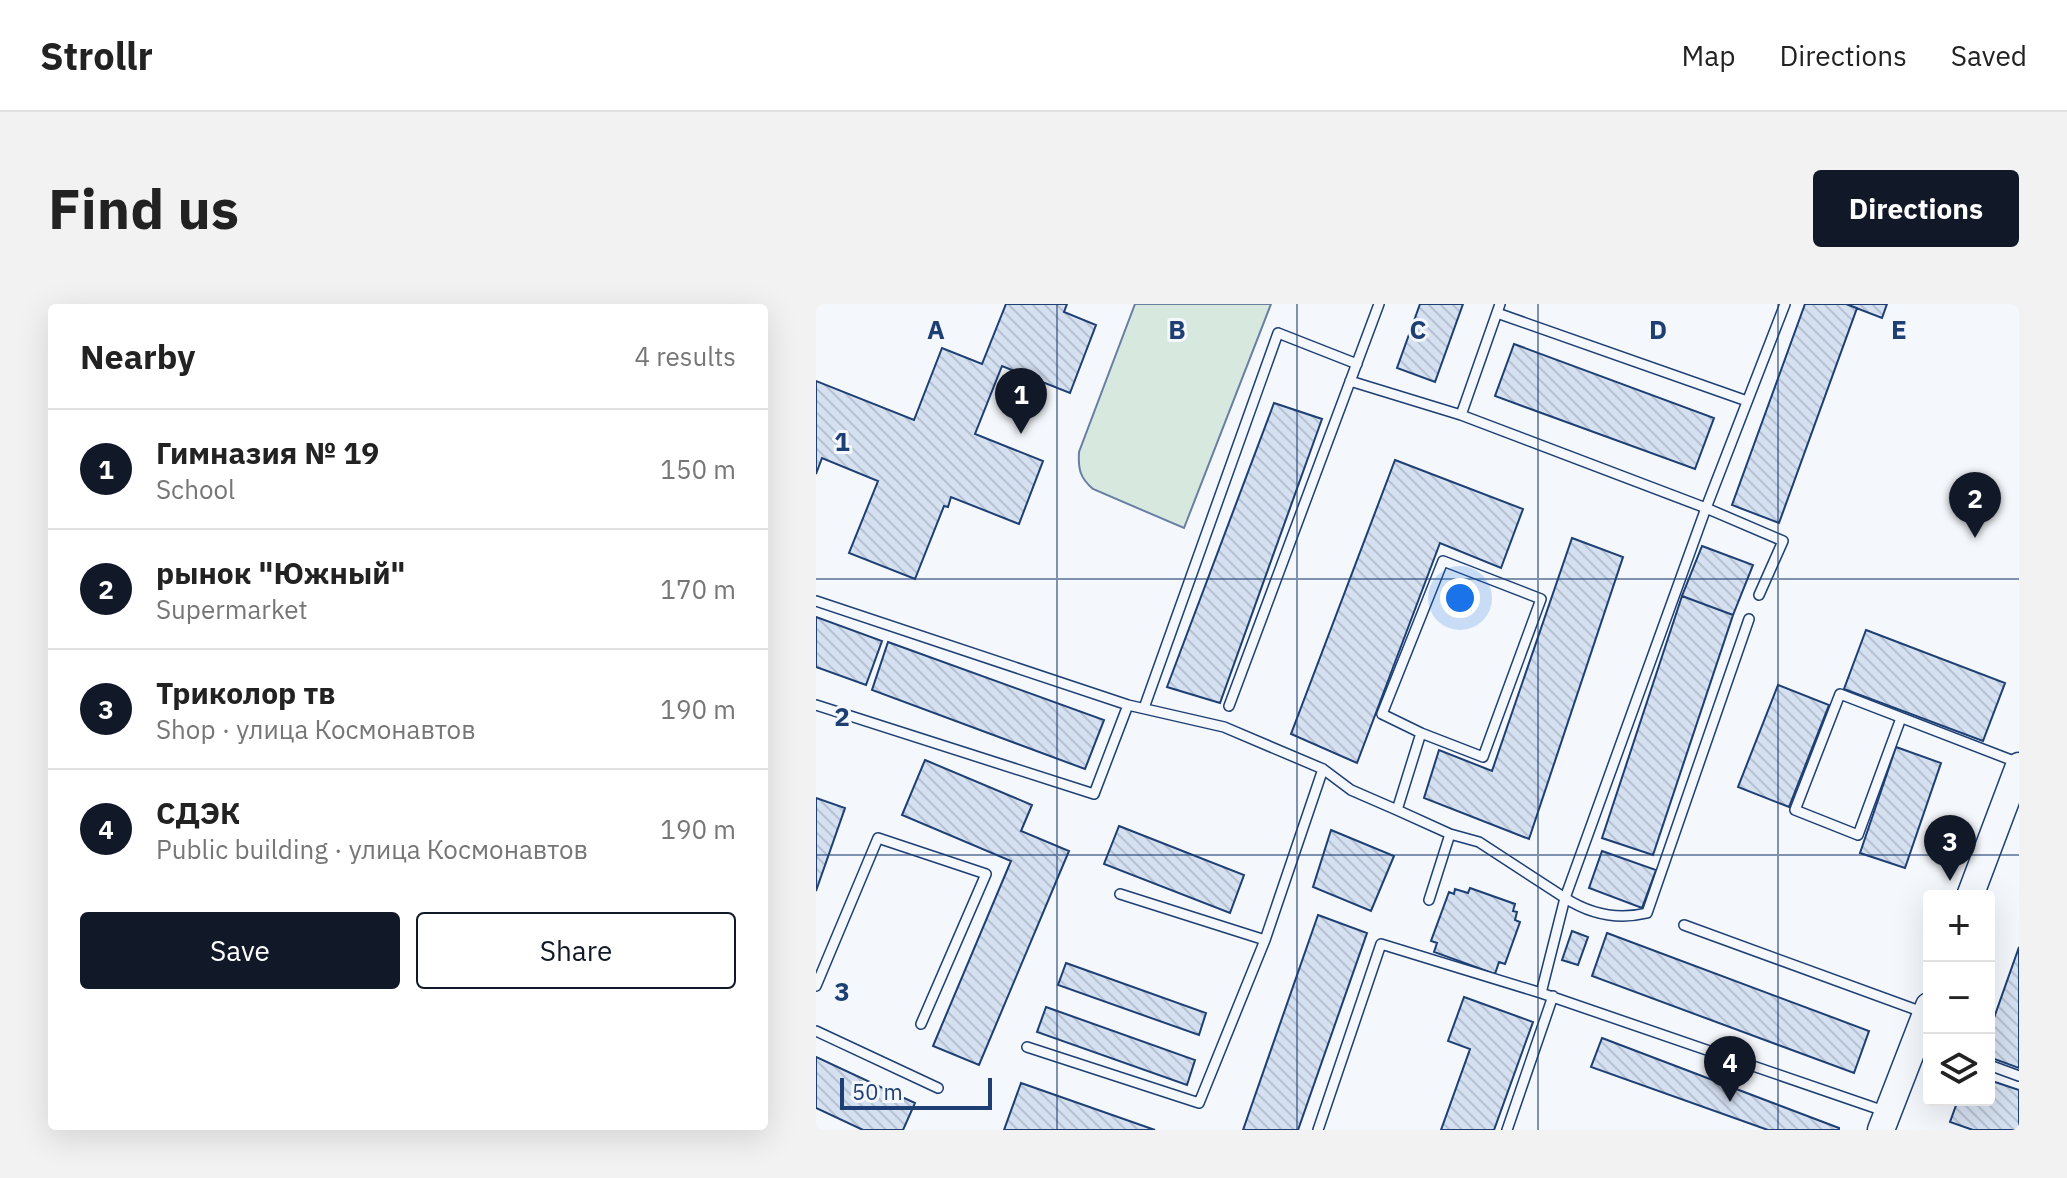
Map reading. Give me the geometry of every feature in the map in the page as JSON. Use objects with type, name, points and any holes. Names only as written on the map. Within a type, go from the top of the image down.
[{"type":"street","points":[[1972,890],[2019,764]]},
{"type":"street","points":[[1884,1121],[1922,1042]]},
{"type":"lane","points":[[1229,706],[1379,304]]},
{"type":"lane","points":[[1541,993],[1565,898],[1706,508],[1785,304]]},
{"type":"lane","points":[[1461,415],[1498,309],[1747,401]]},
{"type":"lane","points":[[1144,708],[1278,333],[1357,364]]},
{"type":"lane","points":[[1350,381],[1461,415],[1706,508],[1783,541],[1759,595]]},
{"type":"lane","points":[[1443,561],[1541,599],[1483,757],[1421,733],[1382,714],[1443,561]]},
{"type":"lane","points":[[816,601],[1128,705],[1224,727],[1323,769],[1351,790],[1450,834],[1479,842],[1583,910],[1627,918],[1647,913],[1749,619]]},
{"type":"lane","points":[[1901,718],[1858,835],[1795,810],[1840,694],[2019,764]]},
{"type":"lane","points":[[816,705],[1094,794],[1128,705]]},
{"type":"lane","points":[[1397,810],[1421,733]]},
{"type":"lane","points":[[1027,1047],[1199,1103],[1265,940],[1323,769]]},
{"type":"lane","points":[[1429,900],[1450,834]]},
{"type":"lane","points":[[816,986],[878,838],[986,874],[921,1024]]},
{"type":"lane","points":[[1120,894],[1265,940]]},
{"type":"lane","points":[[1684,925],[1923,1008]]},
{"type":"lane","points":[[1318,1130],[1381,944],[1553,996],[1884,1121]]},
{"type":"lane","points":[[1507,1130],[1553,996]]},
{"type":"lane","points":[[816,1031],[938,1088]]},
{"type":"lane","points":[[1995,1067],[2019,1076]]},
{"type":"shaded area","points":[[1135,304],[1271,304],[1184,528],[1093,489],[1085,481],[1080,468],[1079,452]]},
{"type":"building","points":[[1006,304],[1067,304],[1064,312],[1096,325],[1070,393],[1002,366],[975,434],[1043,461],[1019,524],[951,497],[948,507],[944,506],[915,579],[849,553],[878,481],[822,458],[816,474],[816,381],[914,420],[942,348],[982,364]]},
{"type":"building","points":[[1420,304],[1463,304],[1435,382],[1397,368]]},
{"type":"building","points":[[1805,304],[1846,304],[1857,308],[1779,523],[1732,505]]},
{"type":"building","points":[[1846,304],[1887,304],[1882,318]]},
{"type":"building","points":[[1514,344],[1714,418],[1695,469],[1495,396]]},
{"type":"building","points":[[1274,403],[1322,419],[1220,703],[1167,687]]},
{"type":"building","points":[[1395,460],[1523,509],[1501,568],[1440,543],[1357,763],[1291,734]]},
{"type":"building","points":[[1572,538],[1623,557],[1529,839],[1424,798],[1439,750],[1492,771]]},
{"type":"building","points":[[1702,546],[1753,565],[1733,615],[1682,596]]},
{"type":"building","points":[[1682,596],[1733,615],[1653,855],[1602,838]]},
{"type":"building","points":[[816,617],[882,641],[866,685],[816,667]]},
{"type":"building","points":[[1866,630],[2005,683],[1983,741],[1844,689]]},
{"type":"building","points":[[888,642],[1104,720],[1085,769],[872,690]]},
{"type":"building","points":[[1778,685],[1829,705],[1789,807],[1738,787]]},
{"type":"building","points":[[1896,747],[1941,763],[1905,868],[1860,853]]},
{"type":"building","points":[[925,760],[1032,805],[1021,831],[1069,851],[979,1065],[933,1046],[1011,861],[902,815]]},
{"type":"building","points":[[816,798],[845,808],[816,891]]},
{"type":"building","points":[[1119,826],[1244,875],[1230,913],[1104,864]]},
{"type":"building","points":[[1331,830],[1394,856],[1371,911],[1313,887]]},
{"type":"building","points":[[1602,851],[1656,870],[1642,908],[1589,888]]},
{"type":"building","points":[[1470,888],[1515,904],[1515,920],[1520,922],[1505,964],[1499,962],[1495,974],[1434,952],[1437,943],[1431,941],[1449,892],[1454,894],[1455,889],[1468,893]]},
{"type":"building","points":[[1318,915],[1367,933],[1298,1130],[1243,1130]]},
{"type":"building","points":[[1572,931],[1588,937],[1578,965],[1562,960]]},
{"type":"building","points":[[1607,933],[1869,1031],[1854,1073],[1592,976]]},
{"type":"building","points":[[2019,947],[2019,1068],[1995,1059],[1995,1015]]},
{"type":"building","points":[[1066,963],[1206,1013],[1199,1035],[1058,985]]},
{"type":"building","points":[[1464,997],[1533,1022],[1494,1130],[1441,1130],[1470,1049],[1448,1041]]},
{"type":"building","points":[[1046,1007],[1195,1060],[1187,1085],[1037,1032]]},
{"type":"building","points":[[1602,1038],[1839,1130],[1768,1130],[1591,1067]]},
{"type":"building","points":[[816,1057],[915,1103],[903,1130],[863,1130],[816,1108]]},
{"type":"building","points":[[1995,1082],[2019,1090],[2019,1130],[1973,1130],[1950,1122],[1956,1106],[1995,1106]]},
{"type":"building","points":[[1021,1083],[1155,1130],[1004,1130]]},
{"type":"place","name":"Гимназия № 19","points":[[1021,434]]},
{"type":"place","name":"рынок \"Южный\"","points":[[1975,538]]},
{"type":"place","name":"Триколор тв","points":[[1950,881]]},
{"type":"place","name":"СДЭК","points":[[1730,1102]]}]
